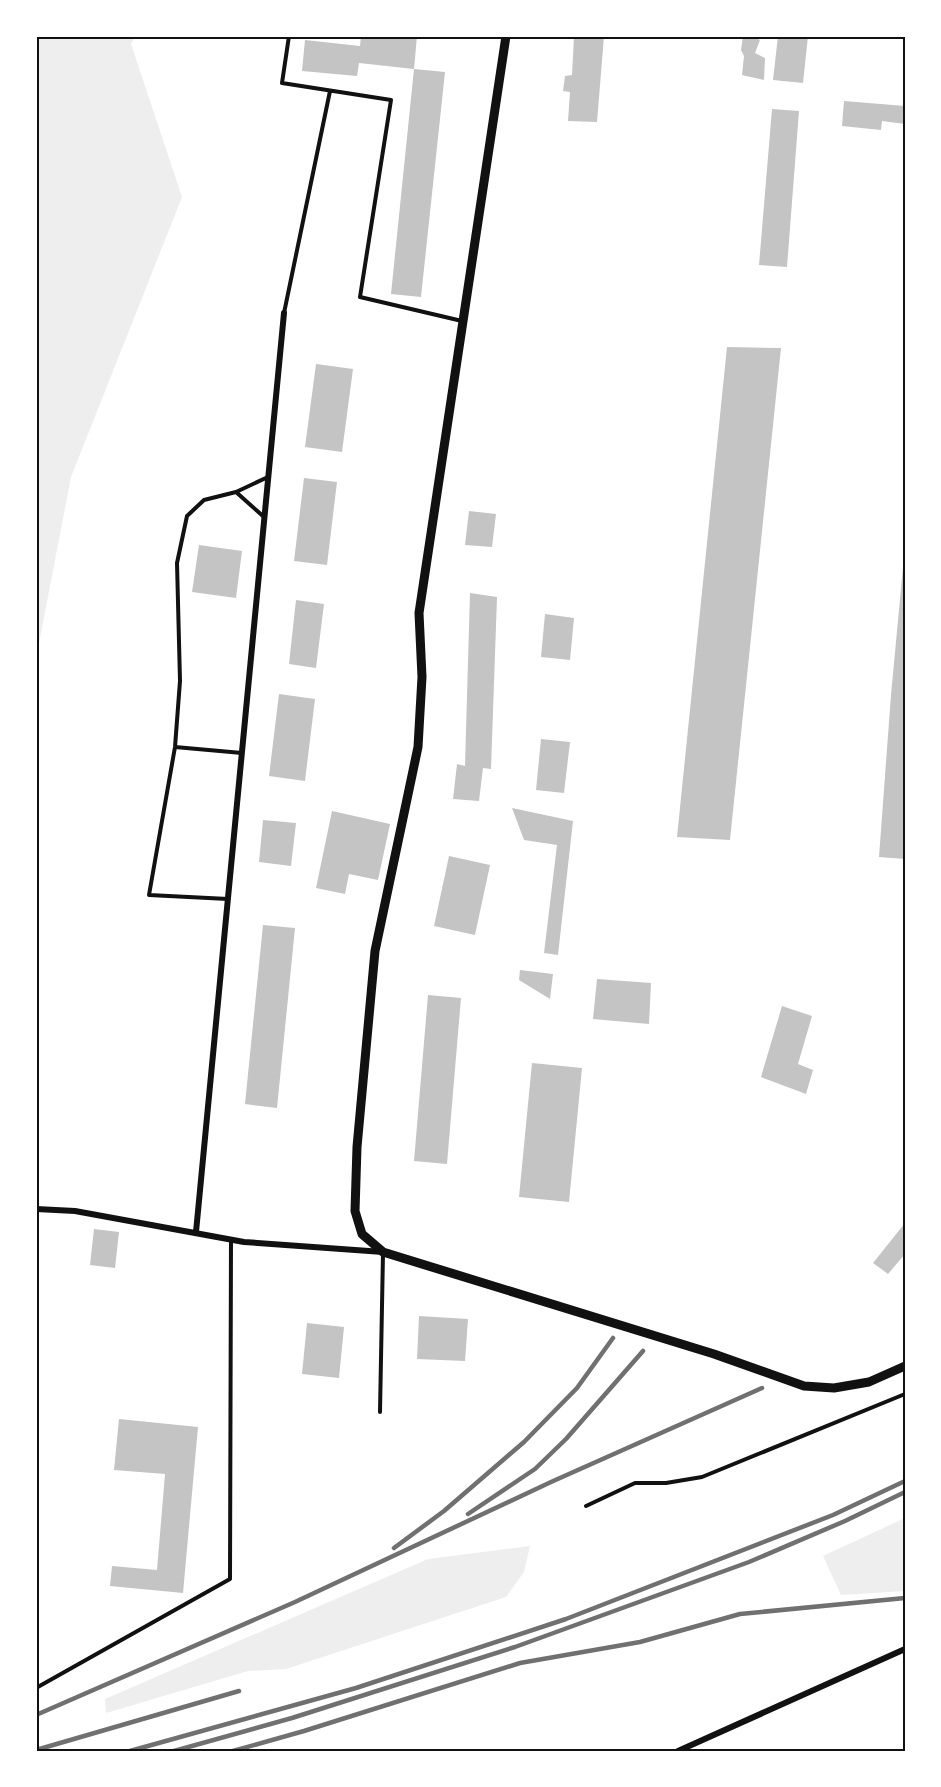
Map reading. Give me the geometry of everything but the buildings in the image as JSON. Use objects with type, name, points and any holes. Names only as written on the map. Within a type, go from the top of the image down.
[{"type":"street","points":[[383,1252],[362,1234],[355,1211],[357,1148],[375,951],[418,747],[422,677],[419,613],[506,36]]},
{"type":"street","points":[[196,1232],[284,313]]},
{"type":"street","points":[[36,1209],[75,1211],[244,1242],[383,1252],[714,1354],[804,1386],[834,1388],[869,1382],[905,1366]]},
{"type":"street","points":[[678,1751],[905,1649]]},
{"type":"lane","points":[[289,36],[282,83],[391,100],[360,297],[463,321]]},
{"type":"lane","points":[[284,313],[330,91]]},
{"type":"lane","points":[[228,899],[149,894],[175,747],[180,681],[177,563],[187,516],[204,500],[236,492],[268,477]]},
{"type":"lane","points":[[236,492],[264,518]]},
{"type":"lane","points":[[175,747],[242,753]]},
{"type":"lane","points":[[36,1688],[230,1579],[231,1239]]},
{"type":"lane","points":[[380,1412],[383,1252]]},
{"type":"lane","points":[[586,1506],[635,1483],[666,1483],[702,1478],[905,1394]]},
{"type":"shaded area","points":[[36,36],[135,36],[131,44],[182,197],[71,477],[36,659]]},
{"type":"shaded area","points":[[905,1518],[905,1591],[841,1595],[823,1556]]},
{"type":"shaded area","points":[[530,1546],[524,1572],[506,1597],[286,1669],[248,1671],[106,1713],[105,1699],[428,1559]]},
{"type":"railway","points":[[394,1548],[444,1511],[524,1442],[577,1388],[613,1338]]},
{"type":"railway","points":[[468,1514],[535,1469],[566,1439],[643,1351]]},
{"type":"railway","points":[[36,1715],[295,1602],[551,1482],[762,1388]]},
{"type":"railway","points":[[130,1751],[356,1688],[566,1619],[833,1515],[905,1481]]},
{"type":"railway","points":[[174,1751],[292,1718],[515,1647],[749,1562],[845,1521],[905,1492]]},
{"type":"railway","points":[[233,1751],[520,1663],[640,1642],[740,1614],[905,1598]]},
{"type":"railway","points":[[36,1750],[239,1691]]}]
